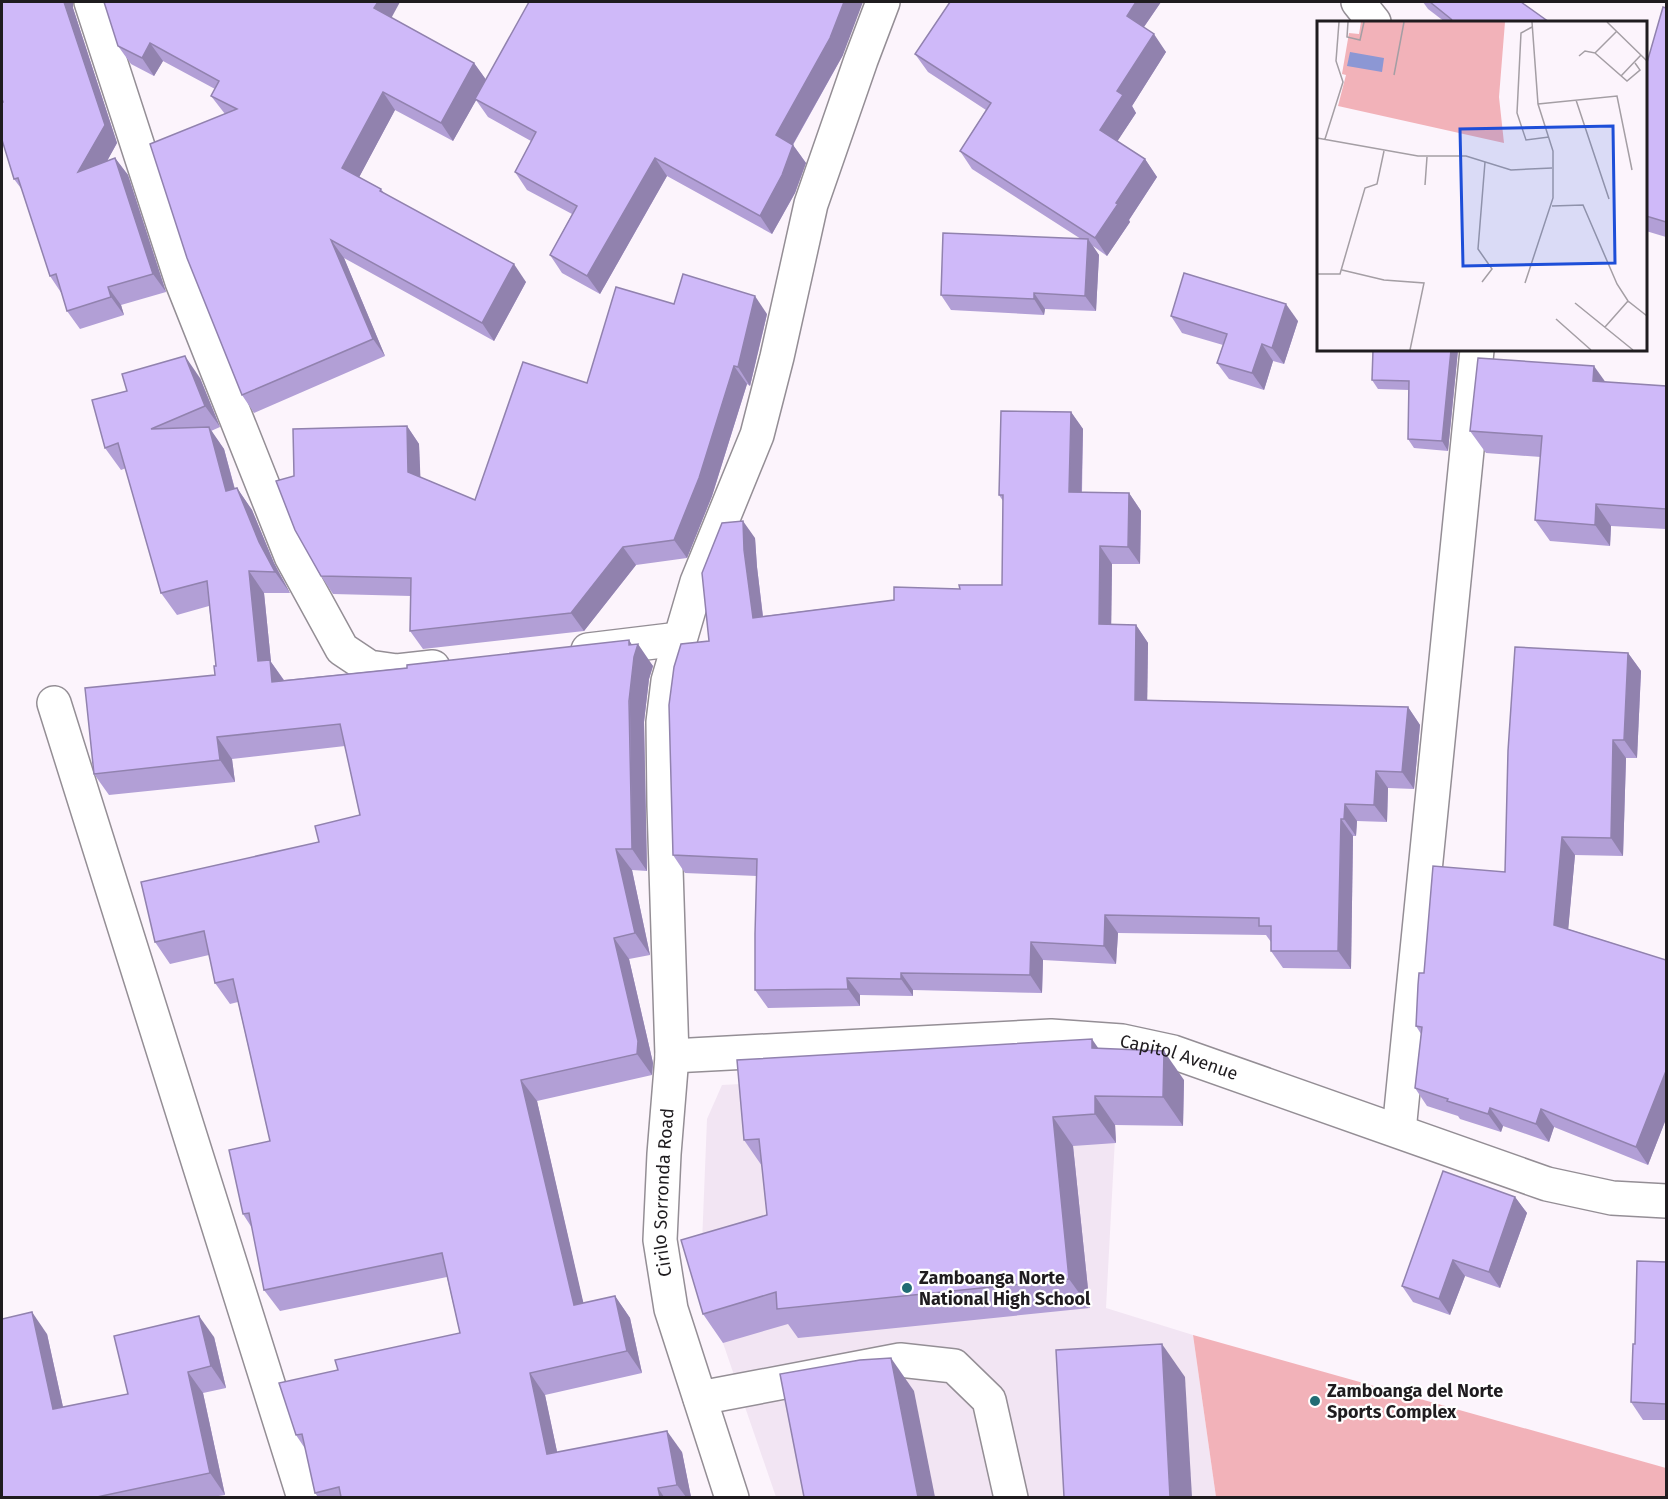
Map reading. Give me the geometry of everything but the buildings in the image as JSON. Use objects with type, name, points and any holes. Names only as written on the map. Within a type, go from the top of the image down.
[{"type":"street","points":[[91,2],[182,282],[291,556],[342,649],[369,667],[397,671],[468,663]]},
{"type":"street","name":"Cirilo Sorronda Road","points":[[732,1497],[671,1310],[660,1240],[663,1154],[672,1056],[663,722],[668,681],[697,582],[757,435],[811,204],[883,2]]},
{"type":"street","points":[[1358,2],[1373,21]]},
{"type":"street","points":[[1399,1131],[1476,351]]},
{"type":"street","points":[[561,652],[679,639]]},
{"type":"street","points":[[54,703],[304,1497]]},
{"type":"street","name":"Capitol Avenue","points":[[672,1056],[1051,1036],[1122,1041],[1173,1052],[1547,1184],[1612,1198],[1666,1201]]},
{"type":"street","points":[[700,1398],[900,1360],[954,1366],[989,1400],[1011,1497]]},
{"type":"shaded area","name":"Zamboanga Norte National High School","points":[[1119,1063],[1106,1308],[1193,1335],[1216,1497],[776,1497],[723,1343],[701,1268],[707,1119],[722,1085]]},
{"type":"shaded area","name":"Zamboanga del Norte Sports Complex","points":[[1193,1335],[1666,1468],[1666,1497],[1216,1497]]},
{"type":"place","name":"Zamboanga Norte National High School","points":[[907,1288]]},
{"type":"place","name":"Zamboanga del Norte Sports Complex","points":[[1315,1401]]}]
